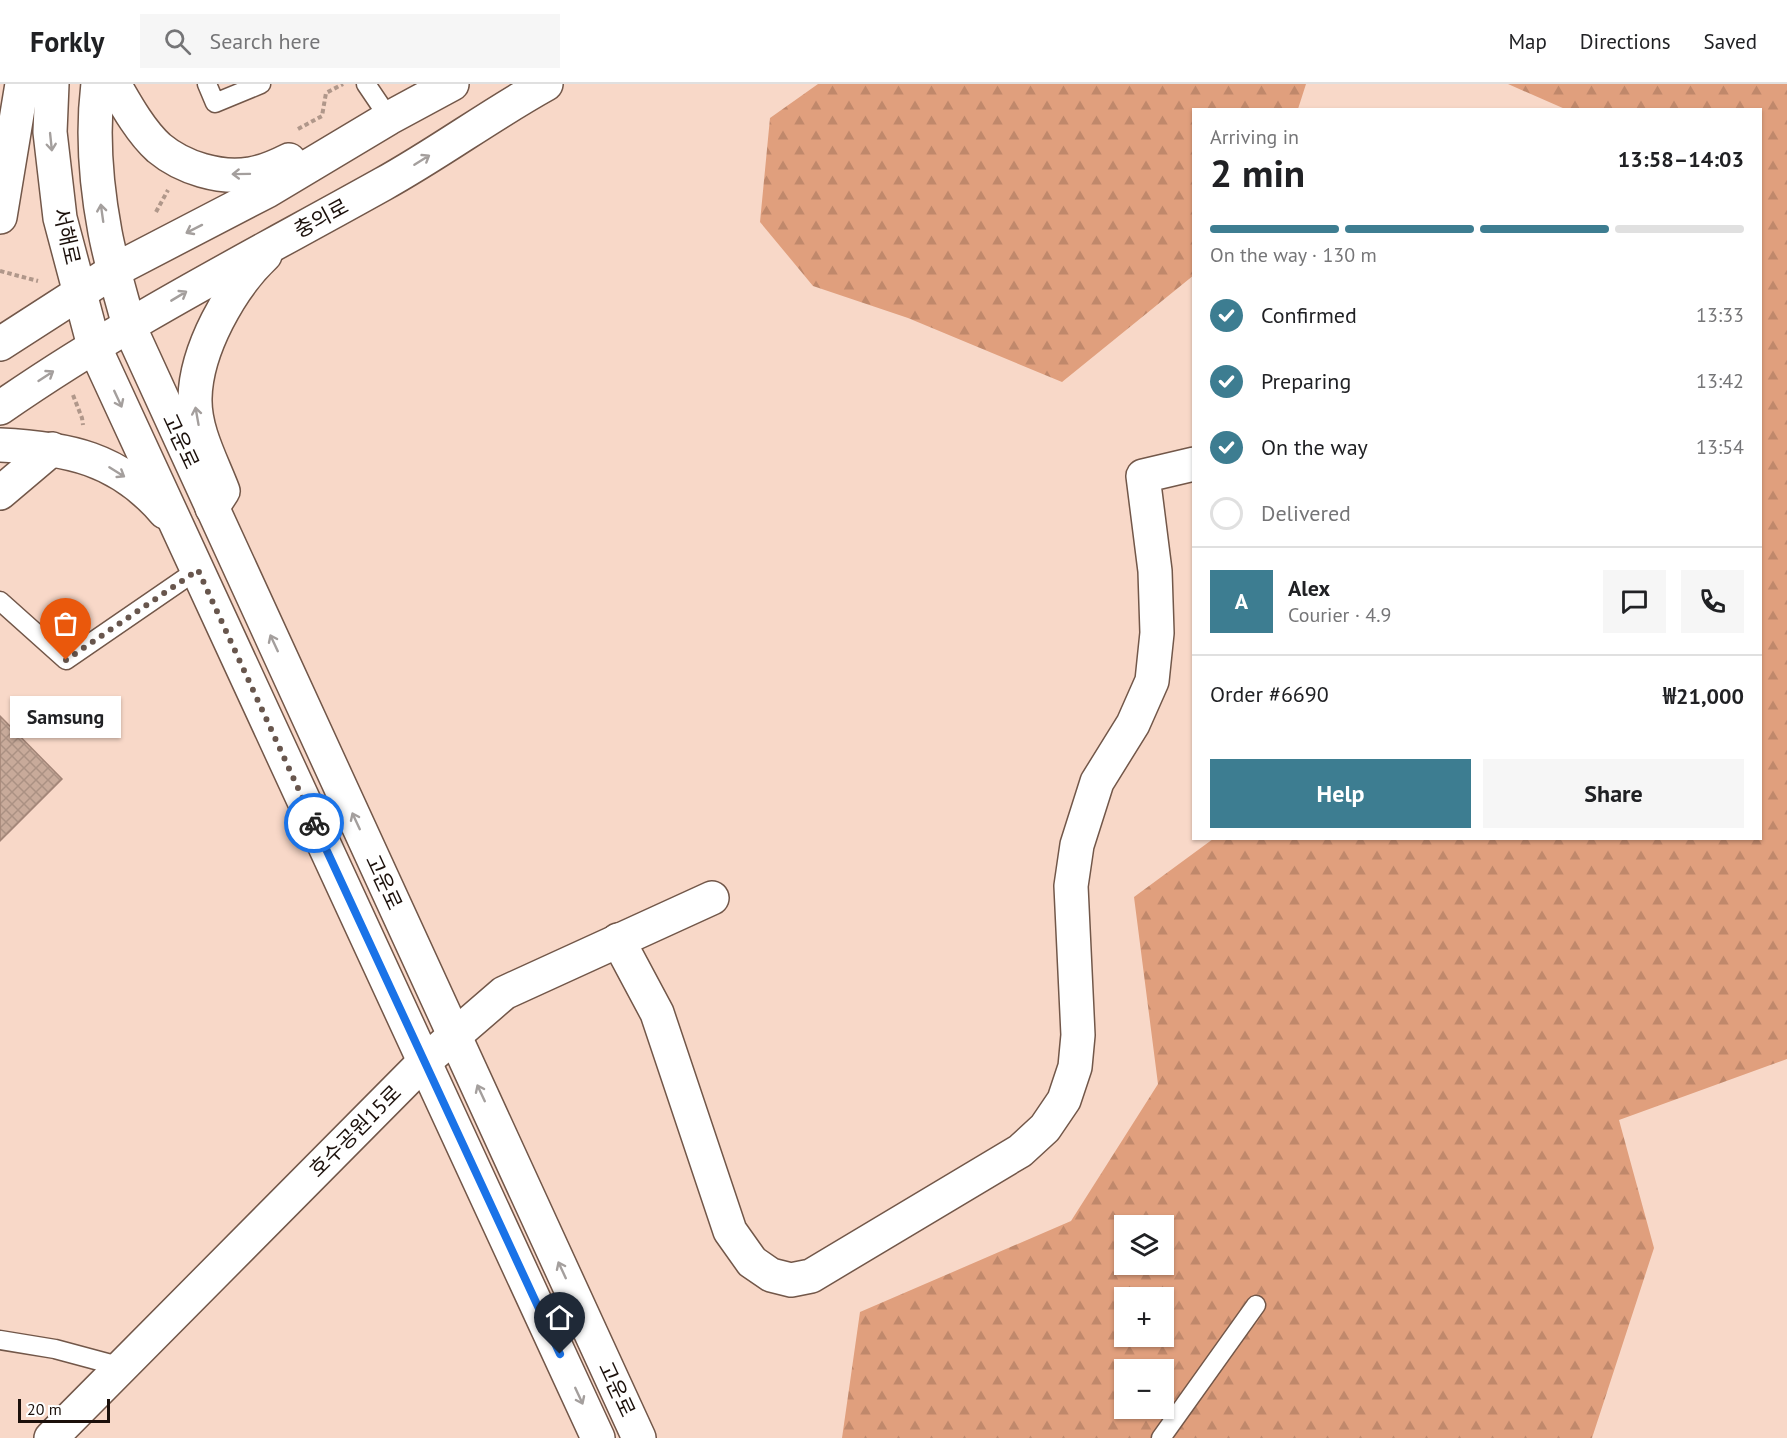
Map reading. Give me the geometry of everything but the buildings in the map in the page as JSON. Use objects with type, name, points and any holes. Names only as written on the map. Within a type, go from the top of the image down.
[{"type":"main road","points":[[0,217],[22,84]]},
{"type":"main road","name":"서해로","points":[[0,344],[80,293],[60,218],[51,143],[52,84]]},
{"type":"main road","name":"서해로","points":[[98,84],[96,124],[99,192],[105,232],[129,326]]},
{"type":"main road","points":[[114,84],[144,132],[158,147],[193,168],[210,172],[248,175],[268,170],[343,136],[355,139]]},
{"type":"main road","points":[[80,293],[115,270],[267,191],[389,118],[452,84]]},
{"type":"main road","name":"충의로","points":[[94,346],[198,285],[386,183],[546,84]]},
{"type":"main road","points":[[355,139],[351,157],[353,169],[369,182],[386,183]]},
{"type":"main road","points":[[177,527],[181,516],[188,508],[205,505],[212,508],[224,491],[203,438],[195,399],[200,368],[212,334],[241,281],[272,248],[292,233]]},
{"type":"main road","name":"고운로","points":[[80,293],[94,346],[598,1438]]},
{"type":"main road","name":"고운로","points":[[129,326],[639,1438]]},
{"type":"main road","points":[[0,408],[94,346]]},
{"type":"main road","points":[[0,445],[52,449],[89,458],[108,466],[158,504],[177,527]]},
{"type":"main road","points":[[0,493],[52,449]]},
{"type":"main road","points":[[618,940],[657,1013],[730,1231],[752,1262],[771,1275],[791,1280],[811,1276],[1020,1151],[1045,1128],[1064,1100],[1075,1067],[1078,1035],[1071,886],[1077,845],[1097,782],[1133,724],[1152,681],[1157,633],[1155,571],[1143,476],[1192,464]]},
{"type":"main road","name":"호수공원15로","points":[[51,1438],[424,1062],[504,993],[712,898]]},
{"type":"lane","points":[[207,84],[215,103],[261,84]]},
{"type":"lane","points":[[366,84],[389,118]]},
{"type":"lane","points":[[0,601],[66,660],[198,570]]},
{"type":"lane","points":[[1161,1438],[1256,1305]]},
{"type":"lane","points":[[0,1341],[55,1349],[122,1367]]},
{"type":"path","points":[[291,133],[322,116],[326,93],[343,84]]},
{"type":"path","points":[[0,271],[38,282],[69,251]]},
{"type":"green space","points":[[818,84],[1306,84],[1298,108],[1192,108],[1192,277],[1062,382],[908,318],[813,286],[760,222],[770,118]]},
{"type":"green space","points":[[1508,84],[1787,84],[1787,1059],[1619,1120],[1654,1248],[1592,1438],[842,1438],[860,1312],[1071,1221],[1158,1084],[1134,897],[1212,840],[1762,840],[1762,108],[1563,108]]},
{"type":"way so far","points":[[66,660],[198,570],[314,823]]},
{"type":"place","name":"Samsung","points":[[66,660]]},
{"type":"route","points":[[314,823],[560,1354]]}]
